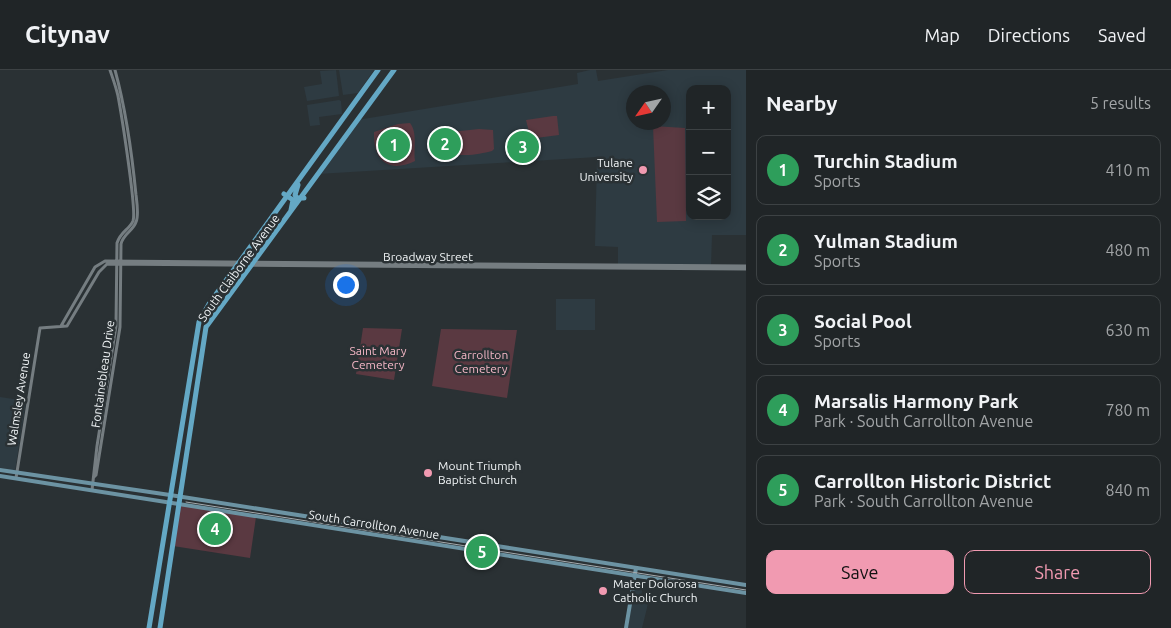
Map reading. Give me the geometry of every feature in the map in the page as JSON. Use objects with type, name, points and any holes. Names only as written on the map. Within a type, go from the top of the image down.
[{"type":"main road","name":"South Claiborne Avenue","points":[[149,628],[197,328],[209,304],[285,195],[310,164],[378,70]]},
{"type":"main road","name":"South Claiborne Avenue","points":[[160,628],[206,327],[304,198],[394,70]]},
{"type":"main road","points":[[304,198],[297,198],[294,192],[310,164]]},
{"type":"main road","points":[[282,225],[293,203],[292,199],[285,195]]},
{"type":"main road","points":[[174,468],[180,465],[185,470]]},
{"type":"main road","name":"South Carrollton Avenue","points":[[0,470],[16,476],[139,498],[746,594]]},
{"type":"main road","name":"South Carrollton Avenue","points":[[0,476],[93,484],[170,495],[746,585]]},
{"type":"main road","points":[[173,476],[180,479],[184,477]]},
{"type":"main road","points":[[172,482],[176,489],[182,490]]},
{"type":"main road","points":[[139,498],[140,491]]},
{"type":"main road","points":[[212,510],[215,502]]},
{"type":"main road","points":[[168,510],[175,512],[177,517]]},
{"type":"main road","points":[[172,522],[175,529],[170,535],[165,527],[172,522]]},
{"type":"main road","points":[[626,628],[636,568]]},
{"type":"street","name":"Fontainebleau Drive","points":[[92,490],[120,326],[119,238],[132,223],[133,218],[131,190],[118,101],[110,70]]},
{"type":"street","name":"Fontainebleau Drive","points":[[115,70],[122,98],[134,175],[137,214],[135,225],[124,235],[122,240],[119,262]]},
{"type":"street","points":[[60,326],[95,267],[102,262],[119,262]]},
{"type":"street","name":"Broadway Street","points":[[60,326],[67,326],[101,269],[105,265],[119,262],[746,268]]},
{"type":"street","name":"Walmsley Avenue","points":[[16,476],[40,328],[60,326]]},
{"type":"shaded area","points":[[336,70],[339,96],[307,101],[304,87],[322,84],[320,71]]},
{"type":"shaded area","points":[[339,70],[374,70],[358,93],[343,95]]},
{"type":"shaded area","name":"Tulane University","points":[[590,70],[596,70],[598,81],[668,70],[746,70],[746,235],[712,235],[711,266],[618,265],[618,247],[595,246],[597,157],[318,174],[357,120],[578,84],[577,73]]},
{"type":"shaded area","points":[[341,101],[342,114],[319,117],[320,125],[310,126],[307,105]]},
{"type":"shaded area","points":[[556,299],[595,299],[595,330],[556,330]]},
{"type":"shaded area","points":[[0,397],[26,401],[15,471],[0,468]]},
{"type":"shaded area","points":[[635,580],[643,581],[641,600],[648,602],[642,628],[628,628]]},
{"type":"green space","points":[[557,116],[559,135],[536,138],[530,136],[526,120]]},
{"type":"green space","points":[[410,123],[415,136],[415,161],[397,166],[384,162],[376,150],[374,132],[398,124]]},
{"type":"green space","points":[[671,127],[685,128],[686,221],[657,222],[653,130],[671,130]]},
{"type":"green space","points":[[479,129],[493,130],[494,149],[492,151],[465,155],[450,152],[449,134],[451,132]]},
{"type":"green space","points":[[519,136],[520,140],[524,139],[526,154],[523,154],[523,158],[512,160],[508,137]]},
{"type":"green space","name":"Saint Mary Cemetery","points":[[363,328],[402,329],[394,380],[356,374]]},
{"type":"green space","name":"Carrollton Cemetery","points":[[441,329],[517,330],[507,398],[432,386]]},
{"type":"green space","points":[[179,504],[256,517],[250,558],[173,546]]},
{"type":"tram line","points":[[186,502],[746,590]]},
{"type":"place","name":"Yulman Stadium","points":[[445,144]]},
{"type":"place","name":"Turchin Stadium","points":[[394,145]]},
{"type":"place","name":"Social Pool","points":[[523,147]]},
{"type":"place","name":"Tulane University","points":[[643,170]]},
{"type":"place","name":"Mount Triumph Baptist Church","points":[[428,473]]},
{"type":"place","name":"Marsalis Harmony Park","points":[[215,529]]},
{"type":"place","name":"Carrollton Historic District","points":[[482,552]]},
{"type":"place","name":"Mater Dolorosa Catholic Church","points":[[603,591]]}]
